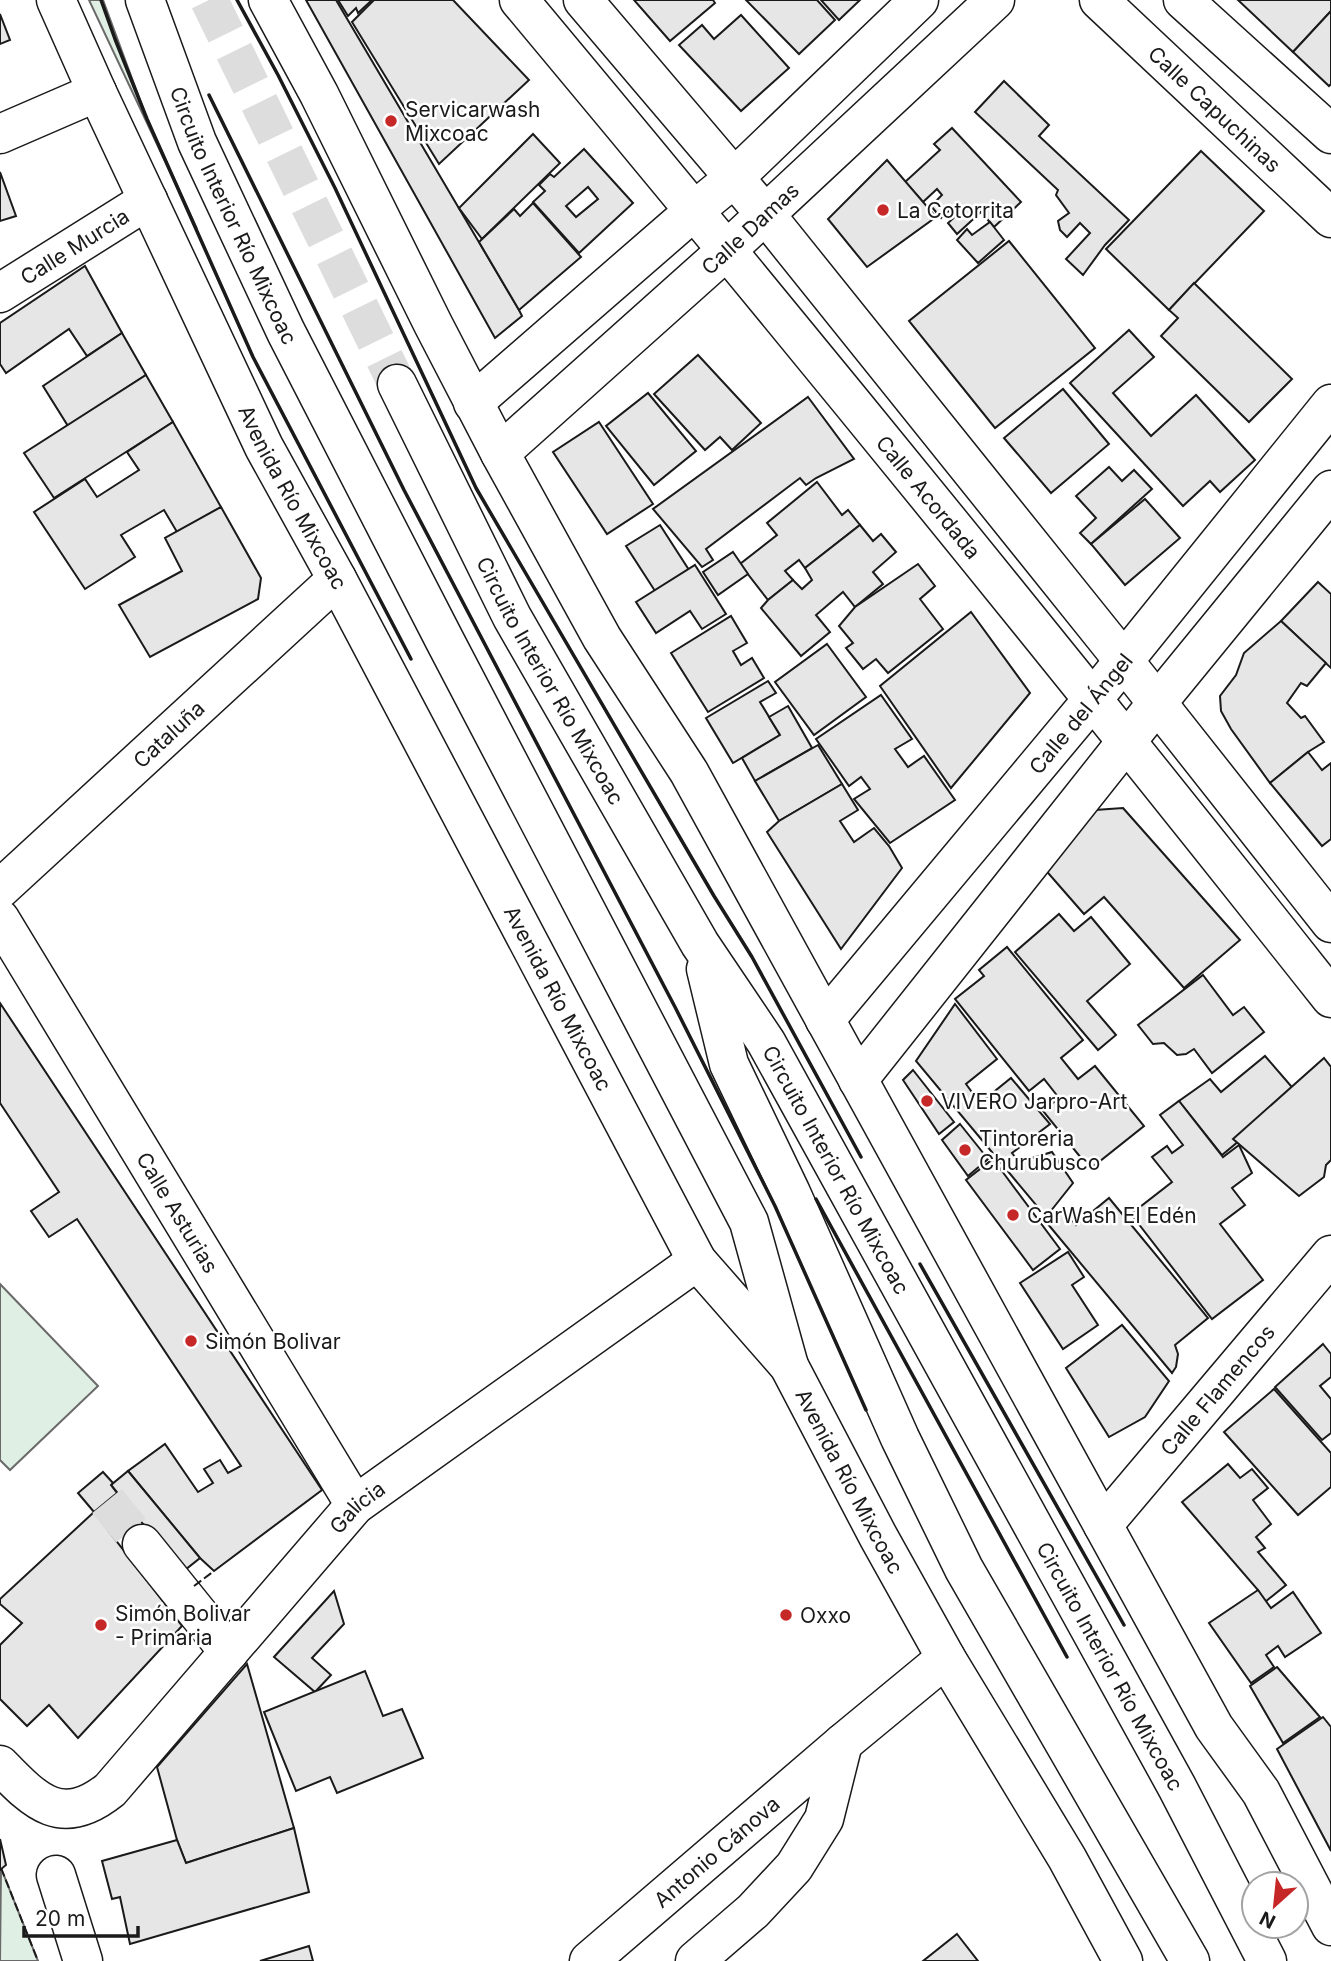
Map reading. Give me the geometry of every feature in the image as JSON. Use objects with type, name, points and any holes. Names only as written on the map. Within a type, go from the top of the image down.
[{"type":"main road","name":"Avenida Río Mixcoac","points":[[56,0],[264,447],[337,579],[697,1261],[789,1366],[946,1658],[1068,1858],[1123,1961]]},
{"type":"main road","name":"Circuito Interior Río Mixcoac","points":[[145,0],[197,142],[286,332],[749,1222],[789,1366]]},
{"type":"main road","points":[[268,0],[319,94],[473,403],[602,638],[689,772],[1214,1727],[1261,1791],[1331,1926]]},
{"type":"main road","name":"Calle Acordada","points":[[519,0],[695,210],[1093,699],[1331,998]]},
{"type":"main road","points":[[583,0],[765,214],[1331,923]]},
{"type":"main road","points":[[473,403],[734,178],[919,0]]},
{"type":"main road","name":"Calle Damas","points":[[500,453],[727,250],[995,0]]},
{"type":"main road","name":"Calle Capuchinas","points":[[1099,0],[1331,218]]},
{"type":"main road","points":[[1183,0],[1331,134]]},
{"type":"main road","points":[[0,134],[97,92]]},
{"type":"main road","name":"Calle Murcia","points":[[0,293],[148,201]]},
{"type":"main road","name":"Circuito Interior Río Mixcoac","points":[[397,383],[512,617],[700,944],[766,1042],[1177,1787],[1267,1961]]},
{"type":"main road","name":"Calle del Ángel","points":[[825,1020],[1093,699],[1331,404]]},
{"type":"main road","points":[[858,1080],[1157,703],[1331,490]]},
{"type":"main road","name":"Cataluña","points":[[0,889],[337,579]]},
{"type":"main road","name":"Calle Asturias","points":[[0,919],[355,1505]]},
{"type":"main road","points":[[700,944],[729,1063],[791,1193],[900,1438],[964,1569],[1190,1961]]},
{"type":"main road","name":"Calle Flamencos","points":[[1103,1525],[1331,1255]]},
{"type":"main road","name":"Galicia","points":[[0,1765],[25,1791],[38,1801],[54,1807],[71,1809],[92,1803],[110,1790],[355,1505],[697,1261]]},
{"type":"main road","points":[[142,1544],[229,1652]]},
{"type":"main road","name":"Antonio Cánova","points":[[589,1961],[946,1658]]},
{"type":"main road","points":[[695,1961],[753,1911],[794,1867],[824,1819],[843,1743]]},
{"type":"main road","points":[[56,1875],[83,1961]]},
{"type":"green space","points":[[89,0],[103,0],[147,119],[197,229]]},
{"type":"green space","points":[[0,1284],[98,1386],[10,1470],[0,1460]]},
{"type":"green space","points":[[1,1868],[38,1961],[0,1961]]},
{"type":"building","name":"Servicarwash Mixcoac","points":[[306,0],[336,0],[519,310],[522,316],[495,338]]},
{"type":"building","points":[[338,0],[372,0],[358,13],[356,8],[348,16]]},
{"type":"building","points":[[374,0],[453,0],[529,80],[439,164],[352,22]]},
{"type":"building","points":[[634,0],[713,0],[715,3],[670,41]]},
{"type":"building","points":[[746,0],[817,0],[835,20],[799,54]]},
{"type":"building","points":[[821,0],[860,0],[839,20]]},
{"type":"building","points":[[1238,0],[1331,0],[1331,11],[1293,52]]},
{"type":"building","points":[[1331,11],[1331,84],[1329,86],[1293,52]]},
{"type":"building","points":[[0,14],[10,40],[0,44]]},
{"type":"building","points":[[741,15],[789,68],[741,111],[679,45],[702,25],[714,39]]},
{"type":"building","points":[[1004,81],[1049,125],[1039,136],[1129,220],[1105,245],[1083,275],[1066,259],[1090,233],[1080,223],[1067,237],[1060,230],[1058,221],[1069,213],[1056,195],[1058,190],[975,112]]},
{"type":"building","points":[[952,128],[1021,202],[994,227],[981,212],[957,234],[948,223],[959,213],[953,207],[941,218],[931,206],[942,195],[937,189],[923,202],[905,182],[940,150],[934,144]]},
{"type":"building","points":[[533,134],[560,163],[482,239],[459,208]]},
{"type":"building","points":[[584,149],[633,203],[579,253],[533,202],[545,191],[539,185],[550,174],[554,177]],"holes":[[[588,187],[598,199],[576,217],[566,206]]]},
{"type":"building","points":[[1201,151],[1264,211],[1169,310],[1106,249]]},
{"type":"building","name":"La Cotorrita","points":[[887,160],[936,217],[867,267],[828,219]]},
{"type":"building","points":[[0,172],[16,216],[0,221]]},
{"type":"building","points":[[533,203],[581,257],[519,310],[479,242],[514,209],[520,216]]},
{"type":"building","points":[[990,222],[1004,240],[978,263],[957,240],[967,229],[972,235]]},
{"type":"building","points":[[1009,241],[1095,348],[995,428],[909,321]]},
{"type":"building","points":[[85,266],[122,333],[87,356],[69,329],[6,373],[0,364],[0,323]]},
{"type":"building","points":[[1194,283],[1292,379],[1249,422],[1161,336],[1178,318],[1169,310]]},
{"type":"building","points":[[1129,330],[1154,357],[1113,393],[1151,436],[1196,395],[1255,460],[1220,492],[1210,481],[1183,506],[1070,383]]},
{"type":"building","points":[[122,333],[146,375],[68,426],[43,386]]},
{"type":"building","points":[[698,355],[761,423],[732,450],[720,437],[705,450],[654,394]]},
{"type":"building","points":[[146,375],[173,422],[54,498],[24,453]]},
{"type":"building","points":[[1063,389],[1109,444],[1051,493],[1004,438]]},
{"type":"building","points":[[648,393],[696,451],[654,485],[606,426]]},
{"type":"building","points":[[808,397],[854,459],[806,485],[800,478],[706,549],[713,560],[702,567],[653,509]]},
{"type":"building","points":[[173,422],[221,507],[177,532],[164,510],[121,535],[135,557],[85,589],[34,512],[85,479],[97,497],[139,470],[127,452]]},
{"type":"building","points":[[599,422],[653,504],[607,534],[553,452]]},
{"type":"building","points":[[1109,467],[1122,481],[1134,470],[1152,489],[1091,544],[1080,533],[1096,518],[1076,496]]},
{"type":"building","points":[[817,482],[842,515],[848,510],[860,525],[805,568],[799,560],[785,571],[793,580],[768,600],[740,564],[777,535],[767,523]]},
{"type":"building","points":[[1145,499],[1180,538],[1125,585],[1091,544]]},
{"type":"building","points":[[221,507],[261,578],[258,599],[150,657],[119,605],[182,571],[165,538]]},
{"type":"building","points":[[660,525],[689,570],[655,591],[626,546]]},
{"type":"building","points":[[860,525],[873,541],[881,534],[896,552],[873,572],[883,584],[855,607],[843,592],[816,615],[830,632],[801,656],[761,608],[793,580],[802,589],[812,580],[805,568]]},
{"type":"building","points":[[733,552],[748,574],[718,595],[703,572]]},
{"type":"building","points":[[918,564],[935,586],[920,599],[943,629],[888,673],[876,659],[863,669],[846,648],[853,643],[839,626],[855,607]]},
{"type":"building","points":[[695,565],[726,614],[702,629],[690,611],[656,633],[636,602]]},
{"type":"building","points":[[1318,582],[1331,594],[1331,668],[1281,621]]},
{"type":"building","points":[[971,612],[1030,693],[951,788],[880,686]]},
{"type":"building","points":[[731,616],[747,643],[733,651],[741,665],[752,658],[764,678],[708,712],[671,653]]},
{"type":"building","points":[[1281,621],[1326,663],[1307,686],[1301,683],[1287,703],[1301,718],[1305,716],[1324,742],[1270,783],[1231,729],[1221,711],[1220,696],[1236,675],[1244,653]]},
{"type":"building","points":[[827,644],[866,697],[814,735],[775,682]]},
{"type":"building","points":[[768,681],[776,693],[760,702],[780,735],[733,763],[706,718]]},
{"type":"building","points":[[881,695],[912,739],[895,749],[908,767],[924,756],[955,800],[890,843],[854,799],[870,789],[861,777],[849,786],[816,739]]},
{"type":"building","points":[[788,706],[812,748],[755,781],[742,758],[780,735],[769,717]]},
{"type":"building","points":[[818,745],[842,784],[779,821],[755,781]]},
{"type":"building","points":[[1308,752],[1322,770],[1331,763],[1331,839],[1322,846],[1270,783]]},
{"type":"building","points":[[842,784],[858,810],[840,821],[854,842],[874,828],[902,868],[841,949],[767,832],[779,821]]},
{"type":"building","points":[[1123,808],[1240,940],[1184,988],[1104,897],[1084,914],[1042,866],[1095,810]]},
{"type":"building","points":[[1059,914],[1074,931],[1091,917],[1130,964],[1087,1001],[1116,1035],[1098,1050],[1015,952]]},
{"type":"building","points":[[1007,947],[1083,1040],[1061,1058],[1078,1079],[1095,1066],[1144,1126],[1090,1169],[1043,1111],[1059,1098],[1044,1079],[1029,1091],[955,999],[984,976],[979,970]]},
{"type":"building","points":[[1203,975],[1233,1015],[1244,1007],[1264,1032],[1212,1073],[1194,1049],[1177,1055],[1164,1043],[1153,1044],[1138,1025]]},
{"type":"building","name":"Simón Bolivar","points":[[0,1003],[322,1490],[214,1571],[200,1558],[128,1471],[165,1444],[198,1492],[213,1483],[204,1469],[220,1460],[228,1473],[241,1466],[77,1219],[49,1237],[31,1211],[59,1192],[0,1103]]},
{"type":"building","points":[[955,1004],[997,1059],[966,1084],[980,1103],[1011,1078],[1050,1124],[1012,1153],[1019,1162],[1052,1152],[1073,1183],[1046,1217],[916,1061]]},
{"type":"building","points":[[1265,1056],[1297,1093],[1222,1155],[1179,1101],[1210,1079],[1221,1092]]},
{"type":"building","points":[[1324,1058],[1331,1067],[1331,1160],[1326,1165],[1324,1177],[1299,1196],[1233,1139]]},
{"type":"building","name":"VIVERO Jarpro-Art","points":[[913,1070],[954,1122],[939,1134],[903,1080]]},
{"type":"building","points":[[1179,1101],[1223,1157],[1239,1145],[1252,1173],[1232,1188],[1245,1205],[1220,1224],[1263,1280],[1212,1319],[1131,1214],[1172,1182],[1152,1157],[1167,1146],[1172,1153],[1183,1145],[1160,1115]]},
{"type":"building","name":"Tintoreria Churubusco","points":[[960,1124],[988,1159],[968,1176],[942,1140]]},
{"type":"building","name":"CarWash El Edén","points":[[993,1159],[1060,1249],[1033,1270],[966,1180]]},
{"type":"building","points":[[1109,1198],[1208,1318],[1175,1345],[1178,1354],[1172,1373],[1047,1223],[1063,1209],[1076,1225]]},
{"type":"building","points":[[1068,1252],[1084,1277],[1072,1285],[1098,1325],[1063,1349],[1020,1283]]},
{"type":"building","points":[[1122,1325],[1169,1381],[1145,1417],[1109,1437],[1066,1368]]},
{"type":"building","points":[[1323,1344],[1331,1354],[1331,1377],[1320,1386],[1331,1399],[1331,1433],[1322,1440],[1275,1387]]},
{"type":"building","points":[[1274,1389],[1331,1453],[1331,1487],[1298,1515],[1224,1432]]},
{"type":"building","points":[[1228,1464],[1240,1478],[1252,1469],[1268,1488],[1253,1500],[1271,1524],[1256,1537],[1265,1548],[1258,1552],[1286,1585],[1265,1602],[1258,1590],[1182,1502]]},
{"type":"building","points":[[128,1471],[200,1558],[156,1593],[128,1556],[152,1535],[111,1485]]},
{"type":"building","points":[[103,1472],[113,1483],[111,1485],[117,1493],[94,1512],[78,1493]]},
{"type":"building","name":"Simón Bolivar - Primaria","points":[[94,1512],[182,1626],[78,1738],[49,1705],[27,1726],[0,1699],[0,1645],[22,1623],[0,1604],[0,1599]]},
{"type":"building","points":[[1258,1590],[1271,1608],[1293,1592],[1321,1633],[1285,1657],[1278,1646],[1266,1655],[1274,1667],[1251,1683],[1209,1623]]},
{"type":"building","points":[[334,1591],[344,1624],[312,1658],[331,1675],[315,1692],[274,1657]]},
{"type":"building","points":[[247,1664],[294,1828],[186,1863],[157,1767]]},
{"type":"building","points":[[1277,1667],[1320,1717],[1283,1743],[1250,1686]]},
{"type":"building","points":[[365,1671],[383,1716],[402,1709],[423,1758],[337,1793],[330,1777],[296,1791],[264,1712]]},
{"type":"building","points":[[1323,1717],[1331,1727],[1331,1851],[1277,1749]]},
{"type":"building","points":[[294,1828],[309,1892],[130,1944],[120,1897],[112,1899],[102,1861],[177,1840],[186,1863]]},
{"type":"building","points":[[0,1839],[6,1865],[0,1870]]},
{"type":"building","points":[[957,1934],[978,1961],[923,1961]]},
{"type":"building","points":[[309,1946],[313,1961],[260,1961]]},
{"type":"tunnel","points":[[209,0],[397,384]]},
{"type":"tunnel","points":[[107,1501],[142,1544]]},
{"type":"fence","points":[[194,1586],[214,1571]]},
{"type":"fence","points":[[1,1868],[38,1961]]},
{"type":"wall","points":[[101,0],[147,119],[253,357],[411,659]]},
{"type":"wall","points":[[237,0],[335,188],[476,488],[752,957],[861,1157]]},
{"type":"wall","points":[[209,95],[404,490],[675,1007],[775,1206],[866,1410]]},
{"type":"wall","points":[[816,1199],[1067,1657]]},
{"type":"wall","points":[[920,1264],[1124,1625]]},
{"type":"place","name":"Servicarwash Mixcoac","points":[[391,121]]},
{"type":"place","name":"La Cotorrita","points":[[883,210]]},
{"type":"place","name":"VIVERO Jarpro-Art","points":[[927,1101]]},
{"type":"place","name":"Tintoreria Churubusco","points":[[965,1150]]},
{"type":"place","name":"CarWash El Edén","points":[[1013,1215]]},
{"type":"place","name":"Simón Bolivar","points":[[191,1341]]},
{"type":"place","name":"Oxxo","points":[[786,1615]]},
{"type":"place","name":"Simón Bolivar - Primaria","points":[[101,1625]]}]
